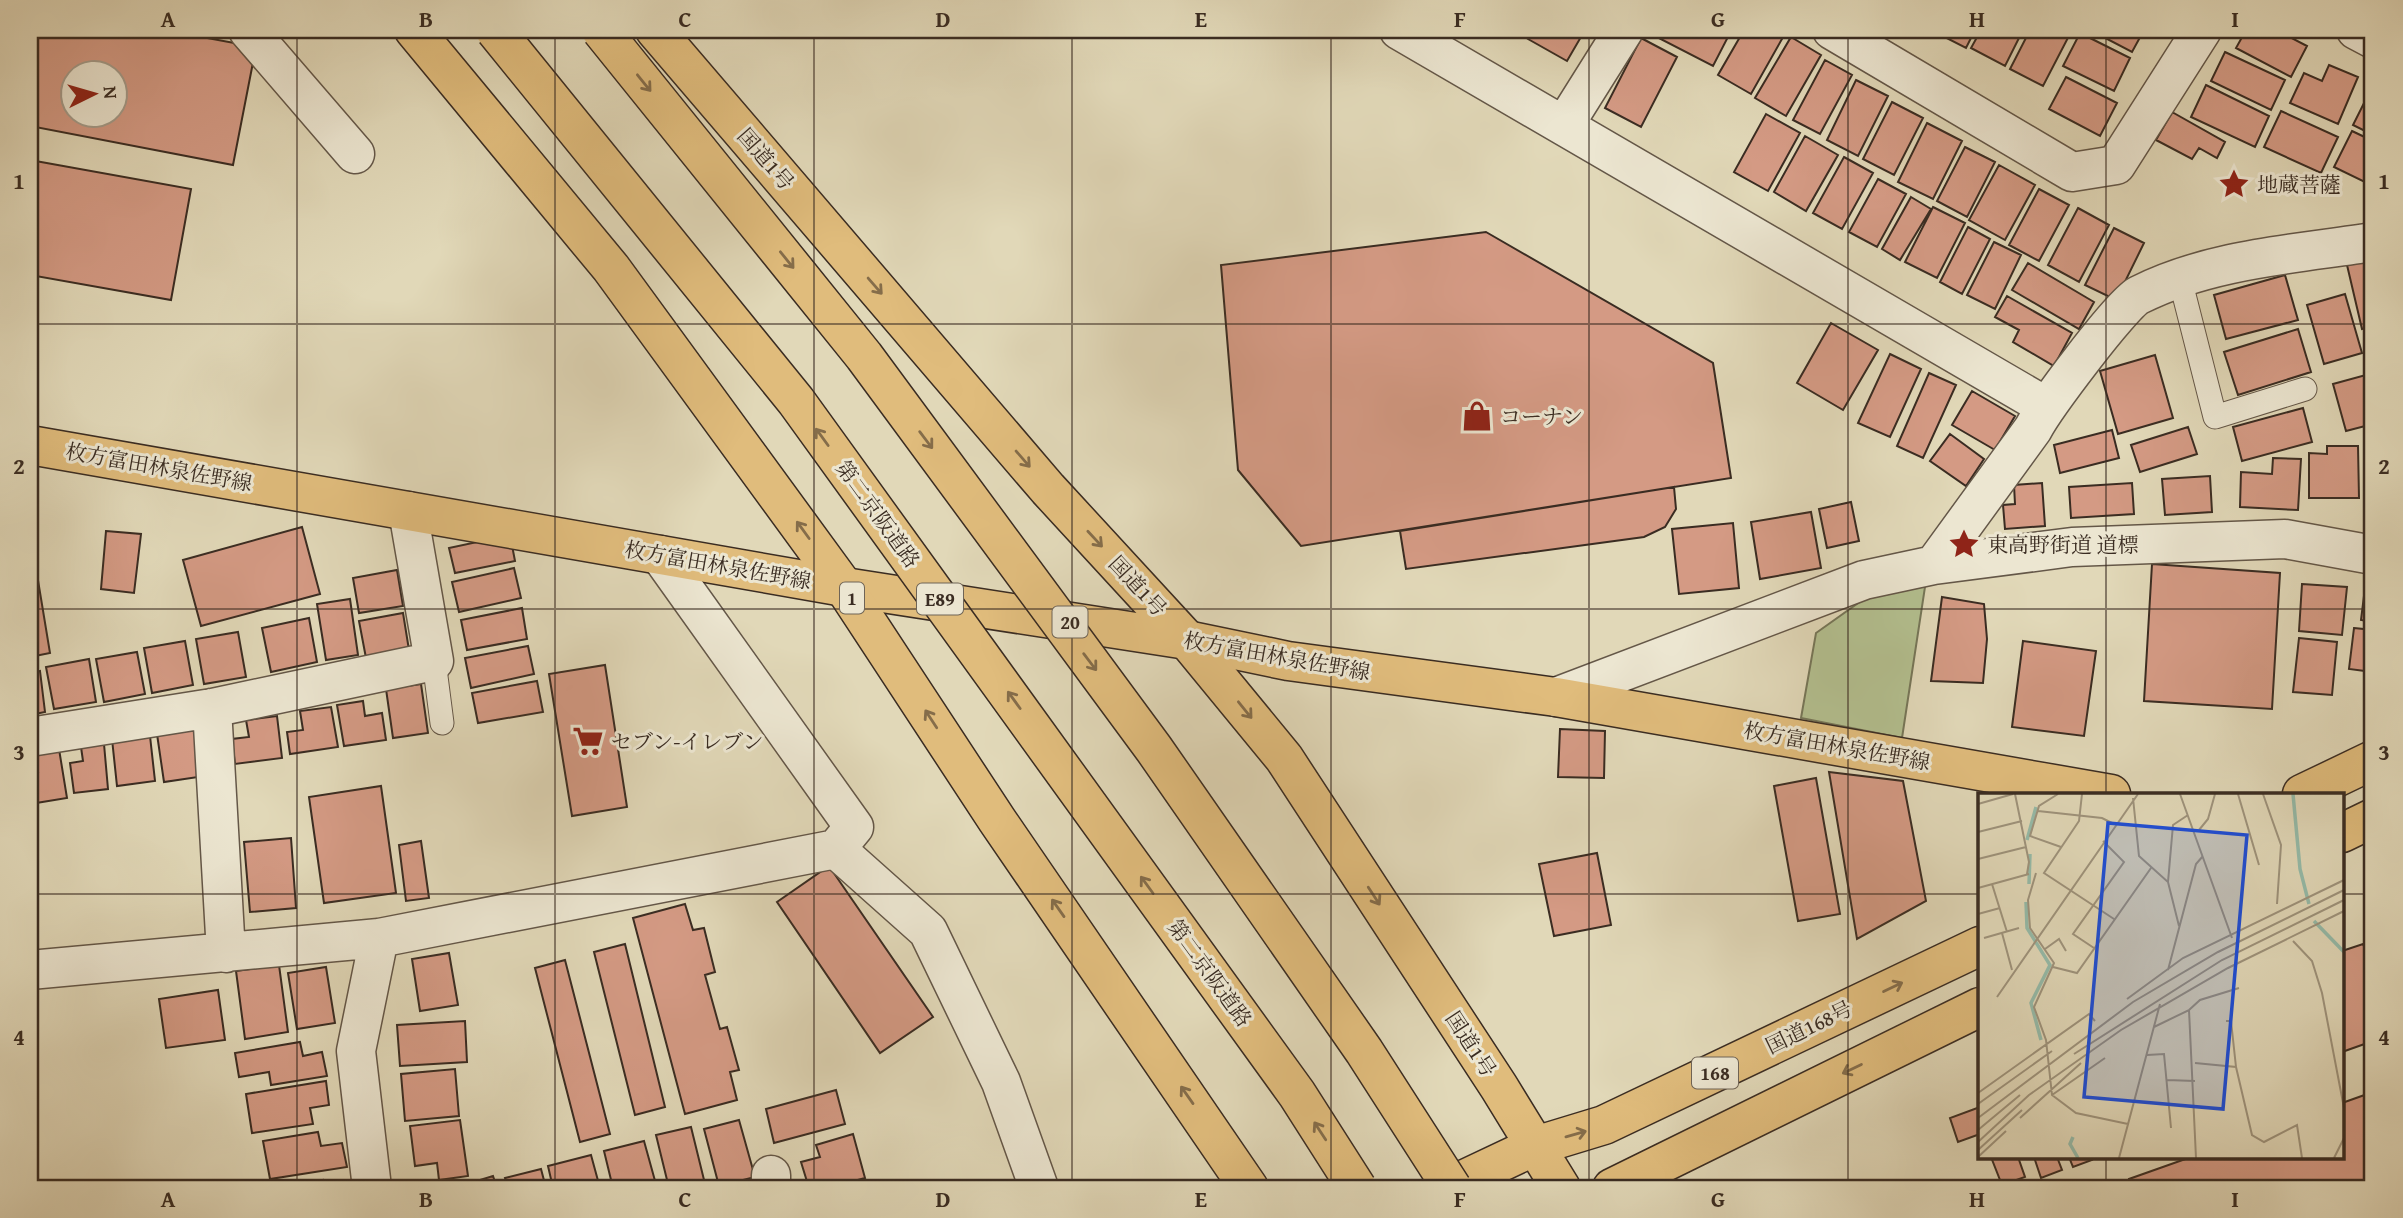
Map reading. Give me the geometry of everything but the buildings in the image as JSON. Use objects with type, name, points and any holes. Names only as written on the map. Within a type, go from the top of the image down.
[{"type":"main road","name":"1","points":[[414,30],[611,268],[845,587],[997,820],[1249,1188]]},
{"type":"main road","name":"第二京阪道路","points":[[495,30],[796,401],[1256,1038],[1357,1188]]},
{"type":"main road","points":[[601,30],[864,356],[1154,748],[1364,1051],[1452,1188]]},
{"type":"main road","name":"国道1号","points":[[665,34],[1048,489],[1187,639],[1284,758],[1561,1188]]},
{"type":"main road","name":"枚方富田林泉佐野線","points":[[30,445],[845,587],[1187,639],[1288,661],[1556,697],[2105,793]]},
{"type":"main road","points":[[2304,793],[2373,760]]},
{"type":"main road","points":[[2344,832],[2373,818]]},
{"type":"main road","name":"国道168号","points":[[1446,1188],[1535,1146],[1604,1125],[1978,946]]},
{"type":"main road","points":[[1612,1188],[1978,1007]]},
{"type":"street","points":[[248,30],[355,154]]},
{"type":"street","points":[[398,30],[445,69]]},
{"type":"street","points":[[1399,30],[1565,124],[2045,406]]},
{"type":"street","points":[[1565,124],[1625,30]]},
{"type":"street","points":[[1832,30],[2072,172],[2116,165],[2202,30]]},
{"type":"street","points":[[2356,30],[2373,39]]},
{"type":"street","points":[[1934,565],[2033,429],[2045,406],[2136,296],[2204,269],[2373,242]]},
{"type":"street","points":[[30,737],[212,708],[434,661],[408,511]]},
{"type":"street","points":[[1556,697],[1864,580],[1934,565],[2072,547],[2285,539],[2373,555]]},
{"type":"street","points":[[30,970],[379,938],[836,849],[854,827],[660,555]]},
{"type":"street","points":[[212,708],[226,954]]},
{"type":"street","points":[[836,849],[928,931],[1001,1082],[1038,1188]]},
{"type":"street","points":[[372,1188],[356,1051],[379,938]]},
{"type":"lane","points":[[2180,279],[2215,417],[2305,389]]},
{"type":"lane","points":[[434,661],[442,723]]},
{"type":"green space","points":[[1911,582],[1925,587],[1902,738],[1801,718],[1816,633],[1871,594]]},
{"type":"place","name":"地蔵菩薩","points":[[2234,184]]},
{"type":"place","name":"コーナン","points":[[1477,416]]},
{"type":"place","name":"東高野街道 道標","points":[[1964,544]]},
{"type":"place","name":"セブン-イレブン","points":[[588,741]]}]
